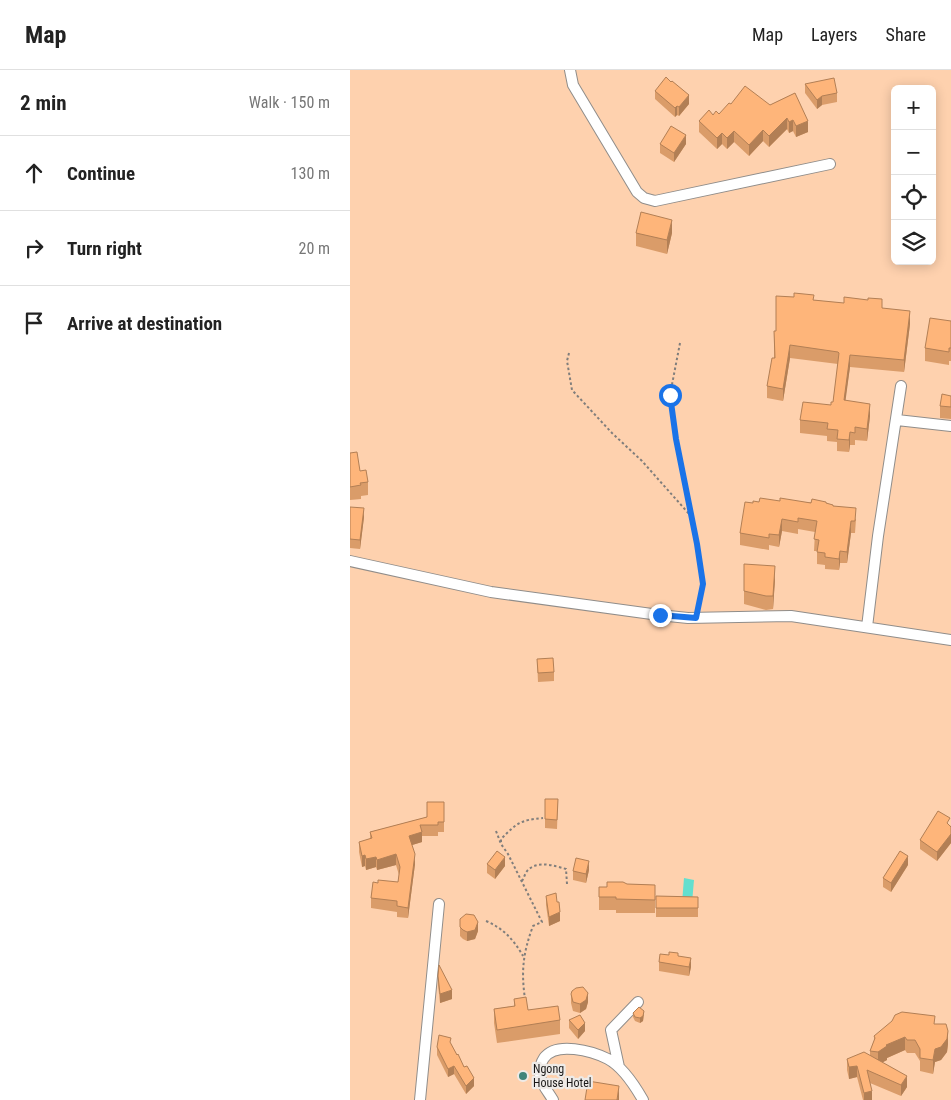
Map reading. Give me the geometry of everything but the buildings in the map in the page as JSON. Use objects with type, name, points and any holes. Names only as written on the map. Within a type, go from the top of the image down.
[{"type":"street","points":[[570,70],[573,85],[637,192],[644,198],[655,201],[830,164]]},
{"type":"street","points":[[868,627],[878,536],[901,386]]},
{"type":"street","points":[[896,420],[951,426]]},
{"type":"street","points":[[350,562],[491,592],[660,615],[696,618],[791,616],[951,640]]},
{"type":"street","points":[[420,1100],[439,904]]},
{"type":"street","points":[[619,1066],[611,1030],[638,1002]]},
{"type":"street","points":[[554,1100],[540,1077],[539,1068],[548,1053],[555,1049],[588,1051],[609,1059],[619,1066],[643,1100]]},
{"type":"path","points":[[680,343],[670,395],[676,439],[703,584],[696,618]]},
{"type":"path","points":[[569,353],[567,362],[572,390],[612,433],[642,461],[691,517]]},
{"type":"path","points":[[500,844],[501,839],[515,824],[531,819],[543,818]]},
{"type":"path","points":[[496,832],[500,844],[508,854],[542,922],[533,926],[525,948],[522,982],[526,1004]]},
{"type":"path","points":[[522,881],[528,871],[536,866],[550,864],[566,869],[567,884]]},
{"type":"path","points":[[486,922],[498,926],[515,942],[524,957]]},
{"type":"shaded area","points":[[350,70],[951,70],[951,1100],[350,1100]]},
{"type":"water","points":[[684,878],[694,880],[692,903],[682,903]]},
{"type":"place","name":"Ngong House Hotel","points":[[523,1076]]},
{"type":"route","points":[[660,615],[696,618],[703,584],[676,439],[670,395]]}]
